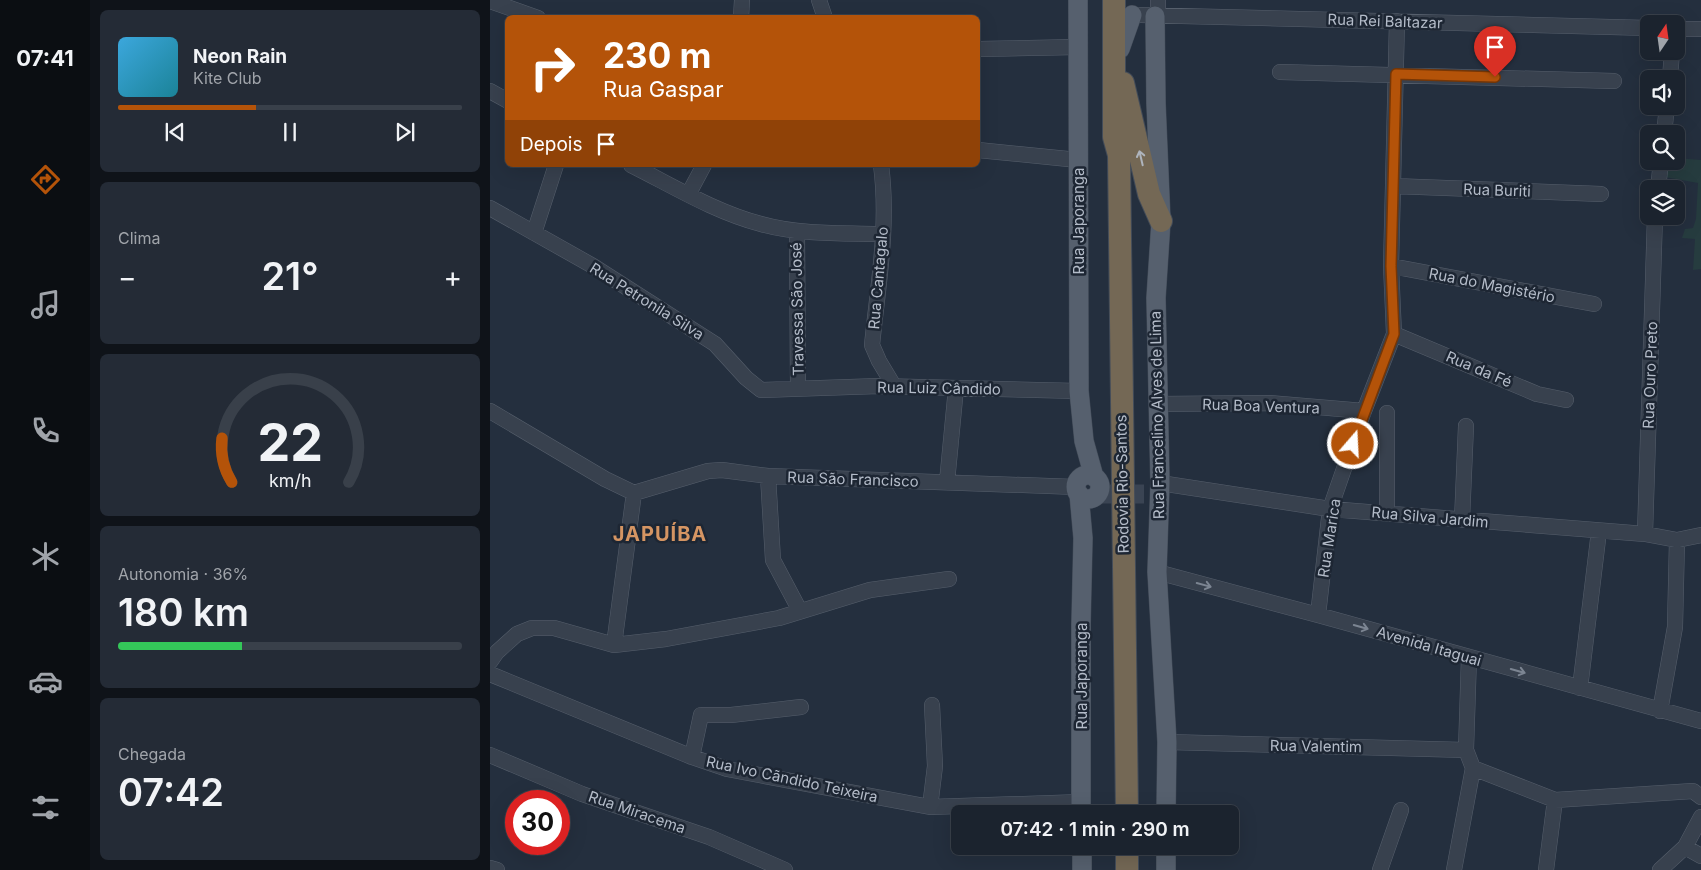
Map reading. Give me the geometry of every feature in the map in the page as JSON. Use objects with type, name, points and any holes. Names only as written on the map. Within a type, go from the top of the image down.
[{"type":"highway","name":"Rodovia Rio-Santos","points":[[1118,155],[1123,141],[1120,49],[1137,10]]},
{"type":"highway","name":"Rodovia Rio-Santos","points":[[1127,805],[1118,155],[1114,137],[1137,10]]},
{"type":"highway","points":[[1121,77],[1149,194],[1161,221]]},
{"type":"highway","points":[[1127,855],[1128,870]]},
{"type":"main road","name":"Rua Japoranga","points":[[1078,0],[1079,391],[1084,441],[1081,805]]},
{"type":"main road","name":"Rua Francelino Alves de Lima","points":[[1137,10],[1156,103],[1161,221],[1156,298],[1160,483],[1157,572],[1167,742],[1166,805]]},
{"type":"main road","points":[[1082,855],[1082,870]]},
{"type":"main road","points":[[1166,855],[1166,870]]},
{"type":"street","points":[[741,15],[742,0]]},
{"type":"street","points":[[819,0],[823,15]]},
{"type":"street","points":[[490,1],[530,15]]},
{"type":"street","name":"Rua Rei Baltazar","points":[[1137,10],[1397,21],[1640,28]]},
{"type":"street","name":"Rua Marica","points":[[1318,615],[1330,509],[1364,411],[1394,334],[1391,266],[1397,21]]},
{"type":"street","points":[[1685,29],[1701,29]]},
{"type":"street","points":[[980,49],[1078,47]]},
{"type":"street","points":[[1280,72],[1614,80]]},
{"type":"street","points":[[490,91],[505,99]]},
{"type":"street","points":[[980,150],[1078,160]]},
{"type":"street","points":[[534,233],[555,167]]},
{"type":"street","points":[[635,167],[689,193],[709,205],[760,224],[797,231],[884,234]]},
{"type":"street","points":[[689,193],[703,167]]},
{"type":"street","name":"Rua Cantagalo","points":[[881,167],[884,186],[884,234],[872,345],[894,386]]},
{"type":"street","name":"Rua Buriti","points":[[1393,186],[1601,194]]},
{"type":"street","name":"Rua Petronila Silva","points":[[490,208],[593,266],[715,344],[746,378],[761,390],[798,388]]},
{"type":"street","name":"Rua Ouro Preto","points":[[1645,534],[1655,225]]},
{"type":"street","name":"Travessa São José","points":[[797,231],[798,388]]},
{"type":"street","name":"Rua do Magistério","points":[[1391,266],[1594,304]]},
{"type":"street","name":"Rua da Fé","points":[[1394,334],[1537,394],[1566,400]]},
{"type":"street","name":"Rua Luiz Cândido","points":[[798,388],[894,386],[1079,391]]},
{"type":"street","points":[[947,482],[956,388]]},
{"type":"street","name":"Rua Boa Ventura","points":[[1157,404],[1270,403],[1364,411]]},
{"type":"street","points":[[490,411],[605,479],[634,493],[614,645]]},
{"type":"street","points":[[1387,413],[1387,514]]},
{"type":"street","points":[[1462,520],[1466,426]]},
{"type":"street","name":"Rua São Francisco","points":[[634,493],[708,471],[722,470],[768,476],[1084,487]]},
{"type":"street","points":[[768,476],[773,560],[800,611]]},
{"type":"street","name":"Rua Silva Jardim","points":[[1160,483],[1330,509],[1645,534],[1677,540],[1701,535]]},
{"type":"street","points":[[1580,688],[1599,531]]},
{"type":"street","points":[[1660,710],[1675,627],[1677,540]]},
{"type":"street","name":"Avenida Itaguai","points":[[1157,572],[1701,721]]},
{"type":"street","points":[[490,662],[497,652],[517,634],[532,628],[554,628],[614,645],[666,639],[779,618],[870,590],[949,579]]},
{"type":"street","points":[[1454,870],[1473,768],[1466,750],[1469,657]]},
{"type":"street","name":"Rua Ivo Cãndido Teixeira","points":[[490,674],[692,757],[727,769],[930,807],[951,807]]},
{"type":"street","points":[[930,807],[935,766],[932,706]]},
{"type":"street","points":[[692,757],[701,715],[732,715],[801,707]]},
{"type":"street","name":"Rua Valentim","points":[[1167,742],[1466,750]]},
{"type":"street","name":"Rua Miracema","points":[[490,755],[582,794],[709,837],[784,870]]},
{"type":"street","points":[[1473,768],[1555,800],[1693,791],[1701,797]]},
{"type":"street","points":[[1546,870],[1555,800]]},
{"type":"street","points":[[1385,869],[1401,810]]},
{"type":"street","points":[[1660,870],[1685,847],[1701,817]]},
{"type":"street","points":[[1685,847],[1701,856]]},
{"type":"street","points":[[490,868],[496,870]]},
{"type":"green space","points":[[1685,159],[1701,160],[1701,269],[1693,270],[1695,239],[1682,238],[1685,229],[1693,228],[1696,219],[1698,183],[1665,177],[1666,170],[1685,170]]},
{"type":"tunnel","points":[[1097,494],[1159,494]]},
{"type":"district","name":"JAPUÍBA","points":[[660,534]]},
{"type":"route","points":[[1353,444],[1394,334],[1391,266],[1396,74],[1495,77]]}]
